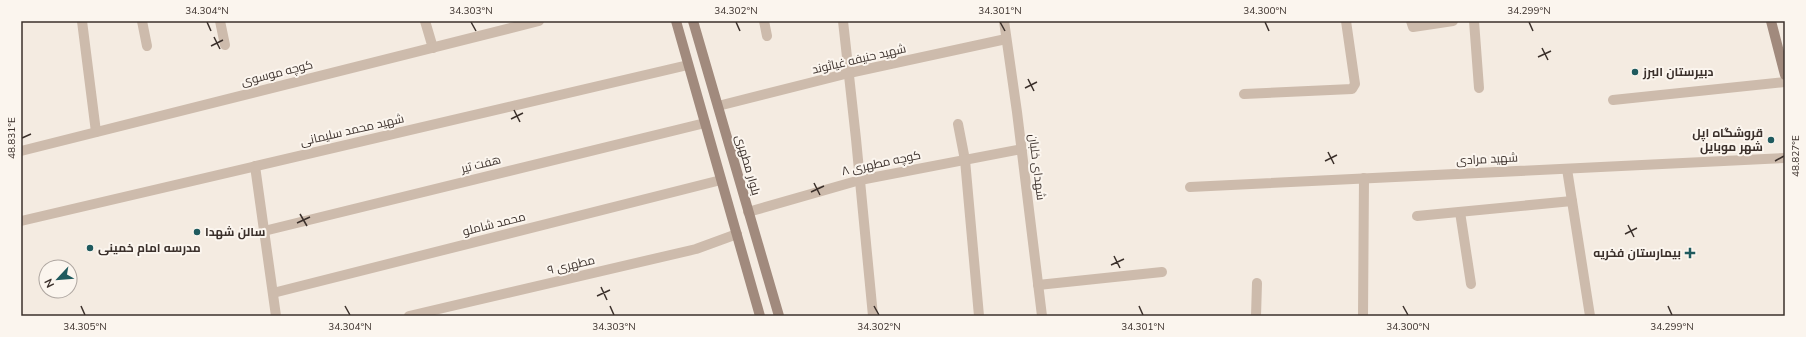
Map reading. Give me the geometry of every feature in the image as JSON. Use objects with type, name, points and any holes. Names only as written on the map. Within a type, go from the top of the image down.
[{"type":"main road","points":[[676,21],[760,316]]},
{"type":"main road","name":"بلوار مطهری","points":[[693,21],[748,212],[780,316]]},
{"type":"main road","points":[[1771,21],[1785,75]]},
{"type":"street","points":[[82,21],[96,132]]},
{"type":"street","points":[[142,21],[146,46]]},
{"type":"street","points":[[220,21],[225,45]]},
{"type":"street","points":[[425,21],[433,48]]},
{"type":"street","name":"کوچه موسوی","points":[[21,151],[540,21]]},
{"type":"street","points":[[764,21],[767,36]]},
{"type":"street","points":[[843,21],[873,316]]},
{"type":"street","name":"شهدای خلبان","points":[[1004,21],[1022,149],[1042,316]]},
{"type":"street","points":[[1244,94],[1352,89],[1355,84],[1346,21]]},
{"type":"street","points":[[1412,24],[1453,21]]},
{"type":"street","points":[[1474,21],[1479,88]]},
{"type":"street","name":"شهید حنیفه غیاثوند","points":[[718,106],[849,74],[1006,39]]},
{"type":"street","name":"شهید محمد سلیمانی","points":[[21,221],[688,65]]},
{"type":"street","points":[[1614,100],[1785,82]]},
{"type":"street","name":"هفت تیر","points":[[264,231],[705,123]]},
{"type":"street","points":[[958,124],[965,160],[979,316]]},
{"type":"street","name":"کوچه مطهری ۸","points":[[748,212],[860,180],[1022,149]]},
{"type":"street","name":"شهید مرادی","points":[[1190,187],[1785,158]]},
{"type":"street","points":[[255,166],[276,316]]},
{"type":"street","points":[[1567,169],[1590,316]]},
{"type":"street","points":[[1363,316],[1364,178]]},
{"type":"street","name":"محمد شاملو","points":[[273,293],[721,180]]},
{"type":"street","points":[[1417,216],[1572,201]]},
{"type":"street","points":[[1460,212],[1471,284]]},
{"type":"street","name":"مطهری ۹","points":[[409,316],[696,249],[736,234]]},
{"type":"street","points":[[1038,285],[1162,272]]},
{"type":"street","points":[[1256,316],[1257,283]]},
{"type":"place","name":"دبیرستان البرز","points":[[1635,72]]},
{"type":"place","name":"قروشگاه اپل شهر موبایل","points":[[1771,140]]},
{"type":"place","name":"سالن شهدا","points":[[197,232]]},
{"type":"place","name":"مدرسه امام خمینی","points":[[90,248]]},
{"type":"place","name":"بیمارستان فخریه","points":[[1690,253]]}]
